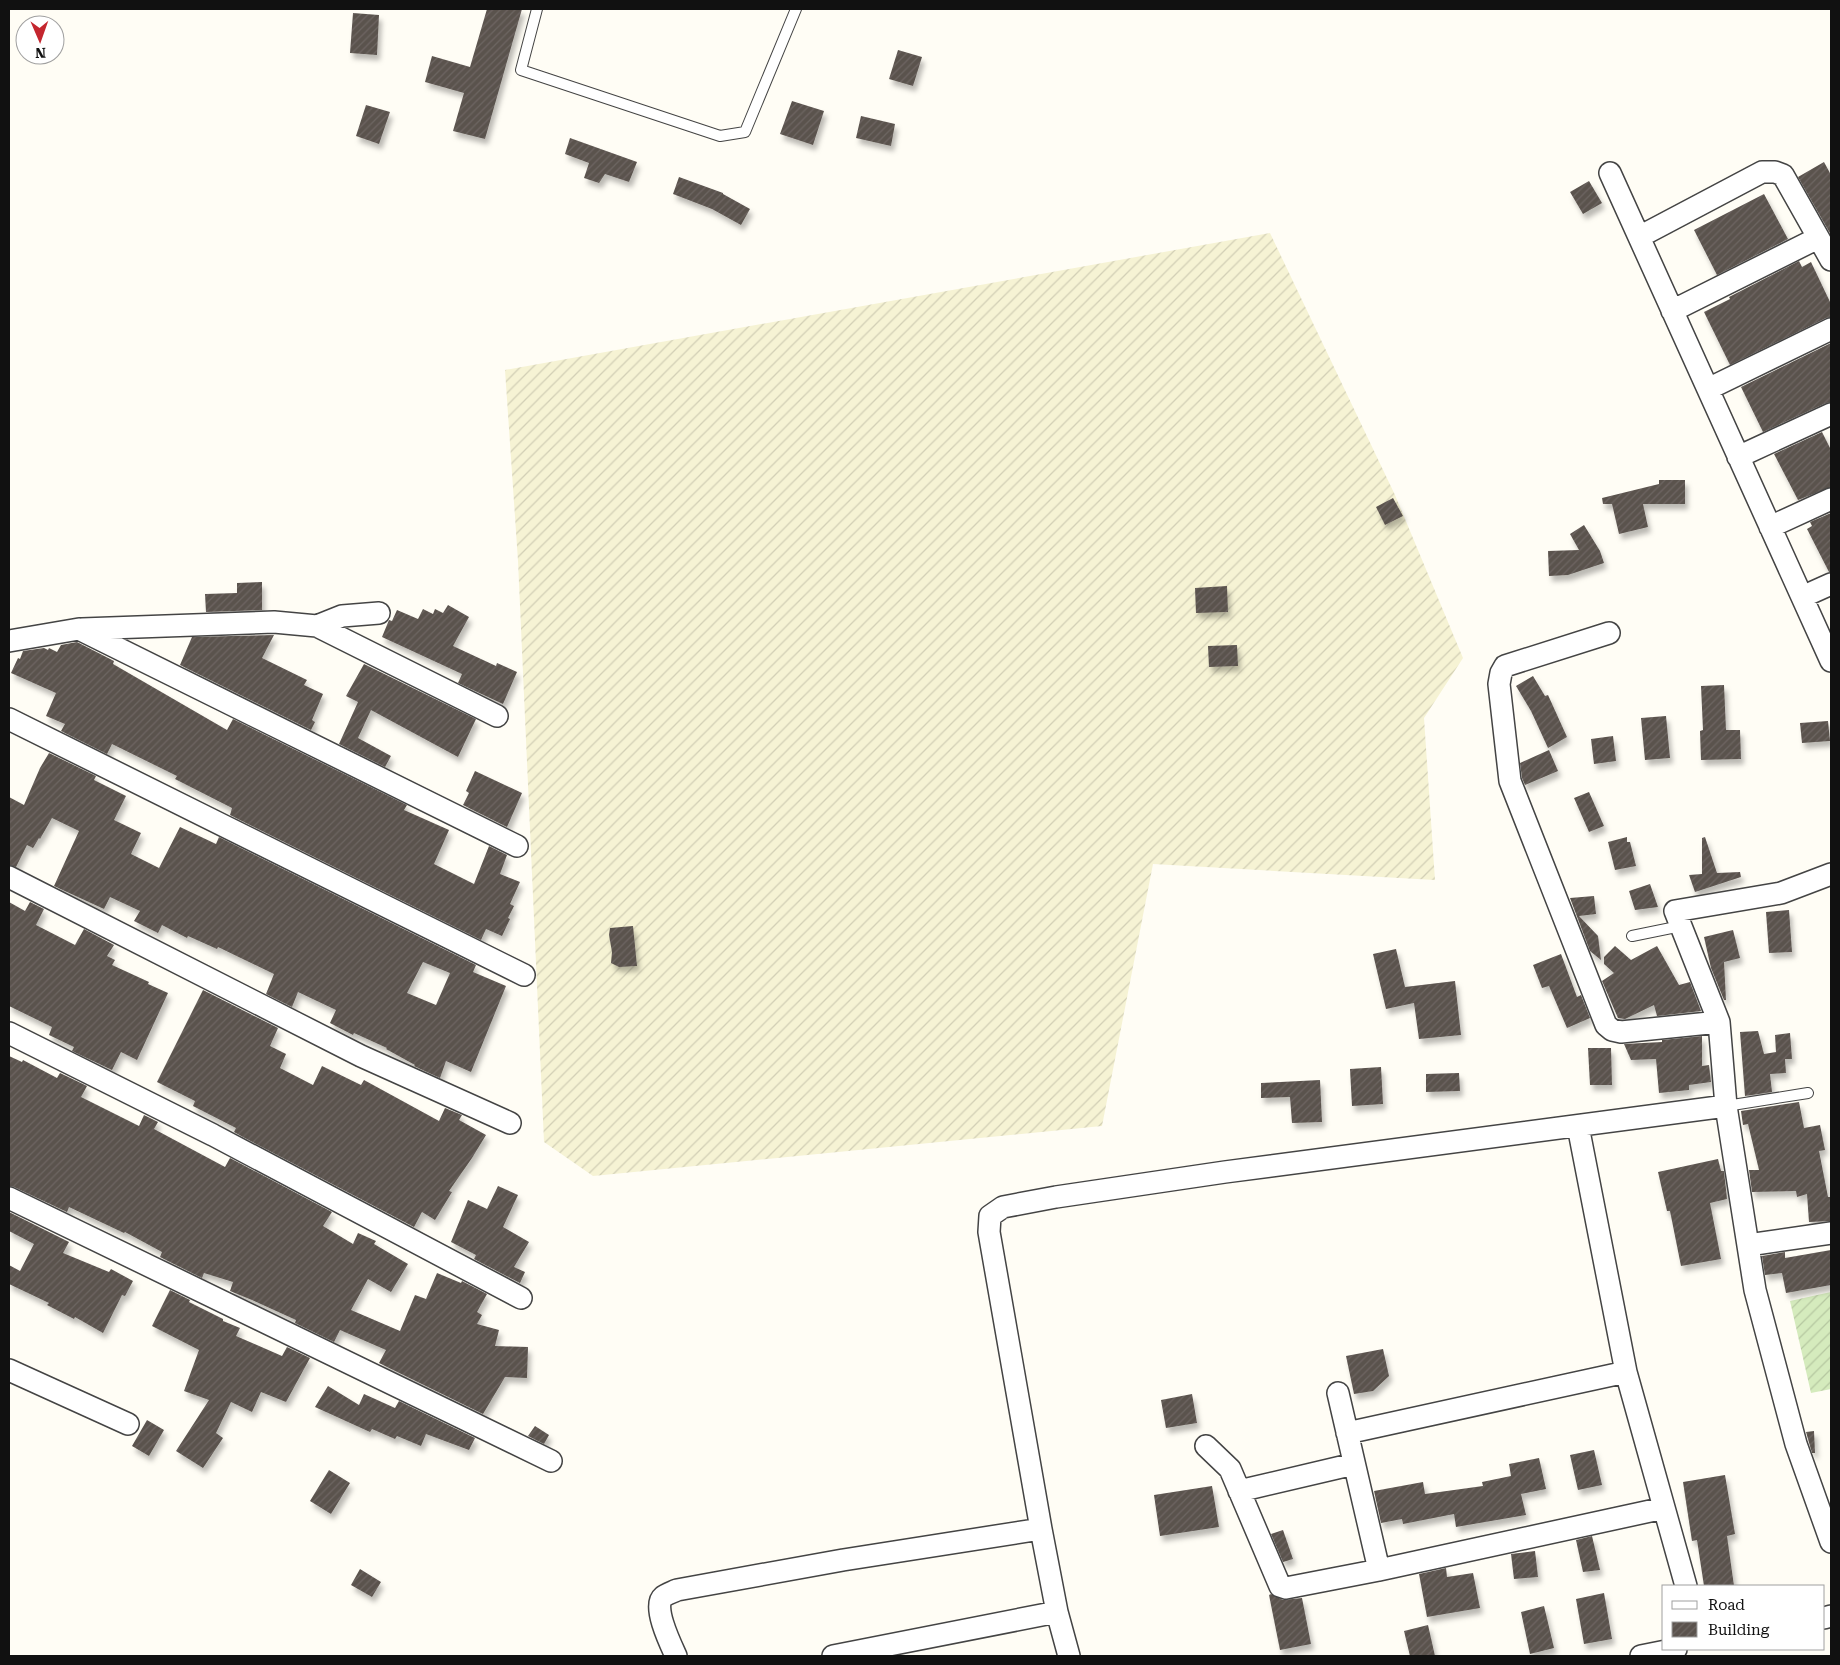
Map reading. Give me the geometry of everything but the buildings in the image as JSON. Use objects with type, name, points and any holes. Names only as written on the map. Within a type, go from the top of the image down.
[{"type":"street","points":[[1639,237],[1762,172],[1775,172],[1783,175],[1831,260]]},
{"type":"street","points":[[1610,173],[1831,661]]},
{"type":"street","points":[[1672,311],[1818,238]]},
{"type":"street","points":[[1708,390],[1831,329]]},
{"type":"street","points":[[1738,457],[1831,414]]},
{"type":"street","points":[[1770,527],[1831,499]]},
{"type":"street","points":[[1802,597],[1831,584]]},
{"type":"street","points":[[317,626],[342,616],[379,613]]},
{"type":"street","points":[[9,641],[79,629],[274,622],[317,626],[497,716]]},
{"type":"street","points":[[79,629],[517,846]]},
{"type":"street","points":[[1609,633],[1505,666],[1501,673],[1499,684],[1510,781],[1606,1025],[1612,1030],[1620,1032],[1719,1022]]},
{"type":"street","points":[[9,719],[524,975]]},
{"type":"street","points":[[1831,874],[1781,894],[1675,911],[1719,1022],[1726,1106],[1755,1290],[1796,1444],[1831,1542]]},
{"type":"street","points":[[9,876],[361,1056],[510,1123]]},
{"type":"street","points":[[9,1033],[213,1135],[521,1298]]},
{"type":"street","points":[[1069,1656],[1057,1612],[1041,1529],[989,1232],[990,1216],[1003,1207],[1056,1197],[1225,1172],[1726,1106]]},
{"type":"street","points":[[1578,1126],[1626,1372],[1686,1585]]},
{"type":"street","points":[[9,1198],[551,1462]]},
{"type":"street","points":[[1748,1245],[1831,1233]]},
{"type":"street","points":[[9,1370],[128,1424]]},
{"type":"street","points":[[1347,1433],[1626,1372]]},
{"type":"street","points":[[1338,1393],[1379,1570]]},
{"type":"street","points":[[1206,1446],[1230,1469],[1282,1587],[1293,1587],[1379,1570],[1664,1508]]},
{"type":"street","points":[[1239,1491],[1354,1464]]},
{"type":"street","points":[[676,1656],[660,1615],[659,1603],[662,1598],[677,1590],[843,1560],[1041,1529]]},
{"type":"street","points":[[833,1656],[1057,1612]]},
{"type":"street","points":[[1641,1656],[1671,1650]]},
{"type":"lane","points":[[537,9],[521,70],[720,136],[745,132],[796,9]]},
{"type":"lane","points":[[1632,936],[1681,926]]},
{"type":"lane","points":[[1726,1106],[1808,1093]]},
{"type":"shaded area","points":[[1270,233],[1395,495],[1463,658],[1424,718],[1435,880],[1153,864],[1102,1126],[593,1176],[544,1142],[518,561],[505,370]]},
{"type":"green space","points":[[1831,1292],[1831,1389],[1811,1393],[1790,1301]]}]
